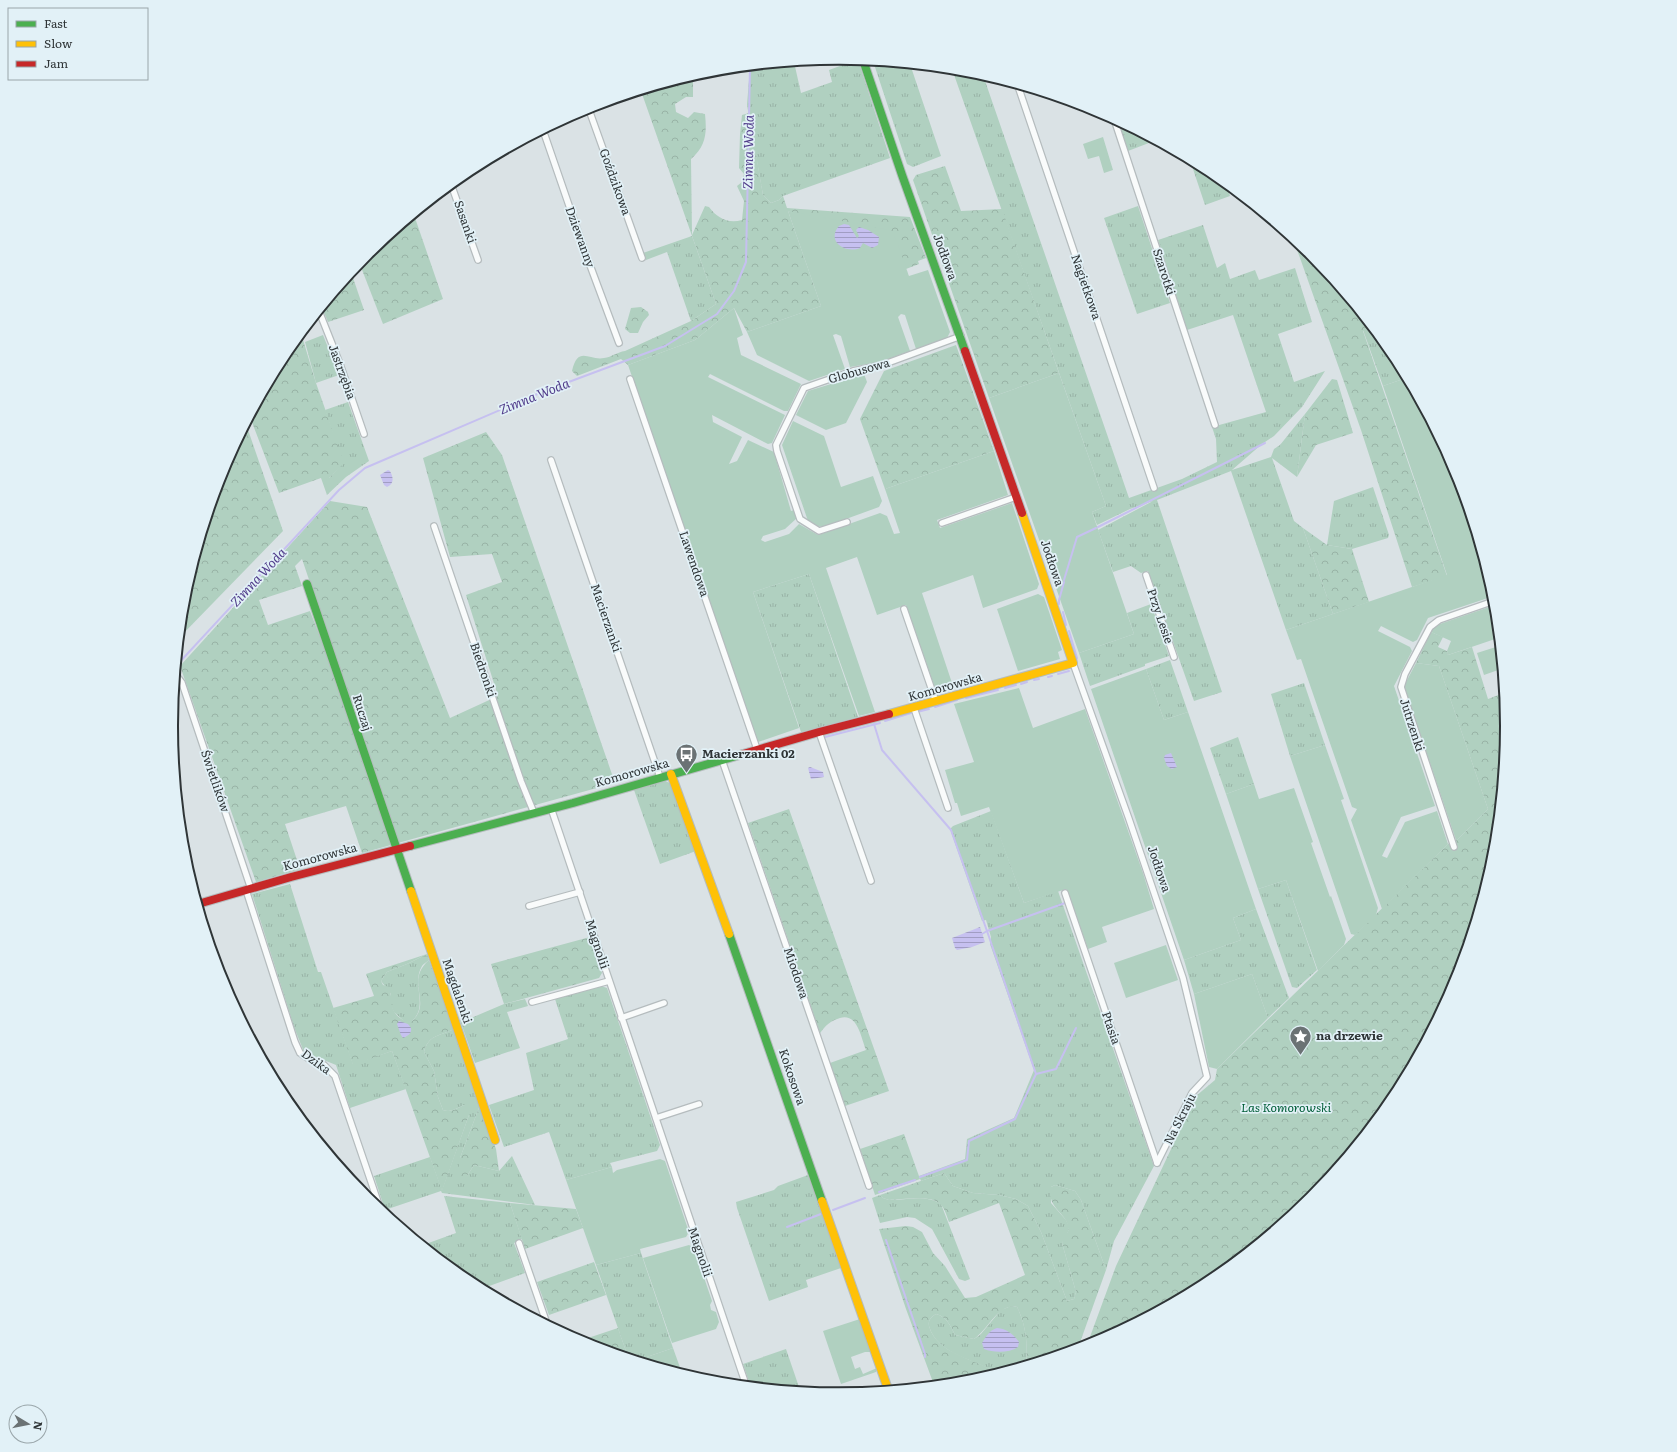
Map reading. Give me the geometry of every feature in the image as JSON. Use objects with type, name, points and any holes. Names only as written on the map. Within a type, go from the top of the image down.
[{"type":"street","name":"Jodłowa","points":[[865,66],[905,182],[961,336],[1073,664],[1127,812],[1183,978],[1207,1077]]},
{"type":"street","name":"Nagietkowa","points":[[1020,91],[1154,488]]},
{"type":"street","name":"Goździkowa","points":[[590,113],[642,258]]},
{"type":"street","name":"Szarotki","points":[[1116,126],[1215,425]]},
{"type":"street","name":"Dziewanny","points":[[544,134],[584,249],[619,343]]},
{"type":"street","name":"Sasanki","points":[[453,189],[478,260]]},
{"type":"street","name":"Jastrzębia","points":[[321,316],[340,364],[364,434]]},
{"type":"street","name":"Globusowa","points":[[847,522],[819,531],[800,519],[787,482],[776,445],[804,388],[853,371],[882,365],[961,336]]},
{"type":"street","name":"Lawendowa","points":[[630,379],[757,749]]},
{"type":"street","name":"Macierzanki","points":[[551,460],[660,777]]},
{"type":"street","points":[[942,523],[1016,497]]},
{"type":"street","name":"Biedronki","points":[[434,526],[521,781],[534,813]]},
{"type":"street","name":"Przy Lesie","points":[[1146,575],[1174,657]]},
{"type":"street","name":"Ruczaj","points":[[306,584],[396,849]]},
{"type":"street","name":"Jutrzenki","points":[[1454,846],[1400,687],[1405,674],[1433,624],[1439,620],[1488,603]]},
{"type":"street","points":[[904,609],[936,702]]},
{"type":"street","name":"Komorowska","points":[[202,903],[396,849],[534,813],[757,749],[1073,664]]},
{"type":"street","name":"Świetlików","points":[[179,679],[182,683],[249,889]]},
{"type":"street","points":[[914,708],[948,808]]},
{"type":"street","points":[[819,732],[871,881]]},
{"type":"street","name":"Miodowa","points":[[722,760],[869,1186]]},
{"type":"street","name":"Kokosowa","points":[[671,774],[757,1013],[887,1385]]},
{"type":"street","name":"Magnolii","points":[[551,808],[744,1380]]},
{"type":"street","name":"Magdalenki","points":[[396,849],[495,1140]]},
{"type":"street","name":"Dzika","points":[[249,889],[295,1042],[300,1053],[309,1060],[324,1065],[335,1076],[377,1198]]},
{"type":"street","points":[[529,906],[580,892]]},
{"type":"street","name":"Ptasia","points":[[1065,893],[1158,1163]]},
{"type":"street","points":[[532,1002],[609,981]]},
{"type":"street","points":[[621,1018],[664,1003]]},
{"type":"street","name":"Na Skraju","points":[[1158,1163],[1192,1093],[1207,1077]]},
{"type":"street","points":[[656,1118],[699,1104]]},
{"type":"street","points":[[519,1243],[544,1318]]},
{"type":"green space","points":[[842,65],[860,65],[890,158],[783,196],[779,200],[771,203],[763,195],[747,105],[750,71],[795,66],[801,93],[832,82],[829,70]]},
{"type":"green space","points":[[875,66],[912,69],[941,156],[913,167],[907,164]]},
{"type":"green space","points":[[954,76],[986,82],[1129,498],[1182,479],[1217,462],[1216,439],[1212,427],[1266,412],[1233,315],[1187,330],[1158,240],[1203,225],[1217,268],[1225,263],[1230,279],[1255,270],[1259,280],[1295,268],[1312,322],[1278,334],[1294,382],[1325,371],[1302,407],[1274,436],[1262,444],[1232,470],[1271,457],[1274,449],[1280,445],[1305,414],[1297,477],[1272,458],[1294,521],[1303,528],[1333,614],[1286,630],[1231,471],[1157,500],[1222,692],[1194,701],[1148,571],[1141,573],[1131,566],[1113,572],[1098,530],[1153,501],[1130,509],[1097,525],[1092,512],[1106,506]]},
{"type":"green space","points":[[693,82],[693,97],[686,97],[675,104],[676,112],[688,118],[694,112],[705,114],[706,127],[703,144],[691,159],[692,235],[705,206],[709,207],[719,217],[728,221],[742,220],[744,201],[737,186],[742,182],[744,174],[739,168],[740,134],[742,115],[749,113],[763,195],[771,203],[779,200],[783,196],[787,208],[910,217],[926,258],[918,261],[919,264],[906,269],[899,253],[788,211],[821,306],[747,332],[734,308],[695,340],[628,365],[621,359],[577,376],[572,371],[577,358],[581,356],[599,358],[610,357],[691,321],[716,304],[642,95]]},
{"type":"green space","points":[[1120,128],[1149,143],[1128,151]]},
{"type":"green space","points":[[1103,137],[1113,170],[1104,173],[1099,156],[1088,159],[1083,144]]},
{"type":"green space","points":[[945,166],[961,211],[1002,209],[1059,373],[989,398],[913,180],[916,175]]},
{"type":"green space","points":[[1193,168],[1229,193],[1230,196],[1205,205]]},
{"type":"green space","points":[[1138,206],[1170,303],[1137,314],[1104,218]]},
{"type":"green space","points":[[788,211],[890,230],[909,276],[928,270],[950,332],[947,338],[916,349],[905,315],[901,314],[898,317],[910,351],[880,362],[850,367],[841,336],[836,334],[833,335],[845,369],[809,381],[757,355],[747,332],[821,306]]},
{"type":"green space","points":[[415,219],[443,299],[383,324],[362,269]]},
{"type":"green space","points":[[692,236],[716,304],[691,321],[667,252],[646,260],[643,253]]},
{"type":"green space","points":[[1297,251],[1304,257],[1300,258]]},
{"type":"green space","points":[[1304,257],[1306,259],[1335,290],[1367,330],[1363,331],[1447,576],[1412,587],[1361,430],[1300,258]]},
{"type":"green space","points":[[353,278],[364,310],[328,322],[324,312]]},
{"type":"green space","points":[[641,307],[648,312],[649,315],[643,322],[638,333],[630,333],[625,329],[631,308]]},
{"type":"green space","points":[[734,308],[743,335],[737,338],[741,355],[801,384],[788,411],[784,411],[710,374],[708,377],[785,415],[772,443],[768,444],[712,415],[713,422],[742,437],[729,464],[737,461],[748,440],[774,452],[791,511],[794,510],[797,518],[785,529],[763,536],[761,540],[765,542],[789,534],[799,524],[818,535],[880,513],[887,516],[894,534],[900,533],[885,489],[994,451],[1008,495],[937,520],[940,528],[1012,503],[1039,584],[1037,589],[983,608],[973,575],[922,593],[954,689],[937,694],[906,605],[877,615],[857,557],[826,568],[875,712],[859,716],[809,574],[753,592],[799,728],[758,742],[628,365],[695,340]]},
{"type":"green space","points":[[1367,329],[1401,380],[1383,386],[1363,330]]},
{"type":"green space","points":[[323,335],[339,375],[316,383],[305,342]]},
{"type":"green space","points":[[303,339],[316,383],[344,463],[329,478],[321,478],[279,493],[252,422],[266,395]]},
{"type":"green space","points":[[956,345],[994,451],[885,489],[860,419],[884,371]]},
{"type":"green space","points":[[1059,373],[1106,506],[1092,512],[1134,634],[1079,653],[989,398]]},
{"type":"green space","points":[[864,374],[867,382],[846,423],[826,430],[796,415],[808,391]]},
{"type":"green space","points":[[1332,379],[1337,380],[1353,433],[1316,445],[1297,477],[1305,414]]},
{"type":"green space","points":[[1401,380],[1431,434],[1449,473],[1464,514],[1477,555],[1487,598],[1428,618],[1417,640],[1413,642],[1381,626],[1378,631],[1410,647],[1412,651],[1394,686],[1435,806],[1401,817],[1382,856],[1387,858],[1405,822],[1437,811],[1448,844],[1382,909],[1351,820],[1357,809],[1352,807],[1301,659],[1297,660],[1286,630],[1447,575],[1383,386]]},
{"type":"green space","points":[[348,402],[369,461],[346,477],[327,495],[321,478],[329,478],[343,463],[325,410]]},
{"type":"green space","points":[[793,421],[824,436],[841,487],[873,476],[882,501],[879,507],[824,527],[815,526],[808,521],[782,445]]},
{"type":"green space","points":[[248,430],[283,531],[184,633],[190,597],[200,555],[228,473]]},
{"type":"green space","points":[[486,432],[502,455],[615,783],[398,843],[302,559],[295,566],[302,586],[259,600],[268,625],[310,611],[329,660],[391,845],[362,853],[346,806],[285,824],[300,869],[256,882],[181,665],[330,501],[367,507],[450,718],[498,696],[466,595],[502,582],[492,554],[450,557],[423,458]]},
{"type":"green space","points":[[1373,487],[1389,535],[1388,538],[1352,549],[1327,545],[1334,501]]},
{"type":"green space","points":[[1303,528],[1327,545],[1352,549],[1369,602],[1333,614]]},
{"type":"green space","points":[[809,574],[858,717],[801,732],[753,592]]},
{"type":"green space","points":[[1038,594],[1044,597],[1062,650],[1058,652],[1060,659],[1018,671],[997,609]]},
{"type":"green space","points":[[1151,604],[1169,656],[1090,686],[1079,653],[1134,634],[1127,613]]},
{"type":"green space","points":[[1489,607],[1494,639],[1448,655],[1447,651],[1451,641],[1431,632],[1434,626]]},
{"type":"green space","name":"Las Komorowski","points":[[1431,632],[1443,637],[1438,647],[1447,651],[1448,655],[1472,647],[1488,699],[1499,695],[1500,726],[1494,812],[1487,855],[1477,897],[1464,938],[1449,979],[1431,1018],[1411,1057],[1363,1128],[1335,1162],[1306,1193],[1274,1223],[1206,1276],[1131,1319],[1090,1337],[1116,1266],[1196,1096],[1215,1080],[1217,1069],[1448,844],[1457,840],[1488,809],[1439,666],[1416,663]]},
{"type":"green space","points":[[1495,647],[1497,670],[1484,675],[1477,653]]},
{"type":"green space","points":[[1170,660],[1188,712],[1164,720],[1146,669]]},
{"type":"green space","points":[[1416,663],[1439,666],[1488,809],[1457,840],[1404,686]]},
{"type":"green space","points":[[1146,669],[1164,720],[1188,712],[1256,909],[1233,918],[1241,940],[1184,960],[1091,689]]},
{"type":"green space","points":[[1304,683],[1325,745],[1290,756],[1271,694]]},
{"type":"green space","points":[[1019,688],[1033,728],[1085,709],[1143,873],[1154,909],[1102,927],[1107,942],[1088,949],[1066,889],[1024,903],[989,807],[961,816],[957,803],[955,803],[945,770],[974,762],[954,704]]},
{"type":"green space","points":[[1238,737],[1254,784],[1226,794],[1210,748]]},
{"type":"green space","points":[[1325,745],[1344,799],[1341,800],[1378,908],[1376,915],[1355,935],[1351,934],[1290,756]]},
{"type":"green space","points":[[665,781],[672,784],[696,851],[660,864],[634,790]]},
{"type":"green space","points":[[1254,784],[1259,799],[1294,788],[1313,842],[1311,843],[1346,939],[1344,945],[1318,971],[1286,880],[1258,889],[1226,794]]},
{"type":"green space","points":[[789,809],[889,1091],[845,1106],[830,1063],[866,1050],[855,1023],[846,1017],[831,1022],[820,1033],[748,823]]},
{"type":"green space","points":[[991,811],[1024,903],[1058,891],[1154,1166],[1114,1241],[1106,1270],[1081,1200],[1075,1191],[1055,1185],[1051,1187],[1051,1203],[1066,1220],[1069,1226],[1068,1232],[1062,1243],[1076,1292],[1074,1299],[1067,1301],[1041,1232],[1028,1206],[1016,1199],[999,1195],[973,1193],[953,1186],[944,1173],[921,1181],[919,1176],[965,1159],[967,1139],[1014,1118],[1034,1070],[990,944],[991,937],[986,920],[982,921],[950,829],[953,826]]},
{"type":"green space","points":[[1286,880],[1317,970],[1297,988],[1292,987],[1258,889]]},
{"type":"green space","points":[[290,884],[318,972],[321,972],[353,1064],[392,1051],[406,1089],[350,1108],[336,1065],[304,1052],[294,1027],[252,894]]},
{"type":"green space","points":[[1256,909],[1289,998],[1268,1018],[1252,974],[1194,994],[1184,960],[1241,940],[1233,918]]},
{"type":"green space","points":[[590,937],[602,973],[599,978],[504,1004],[491,964]]},
{"type":"green space","points":[[1166,945],[1178,980],[1126,998],[1114,963]]},
{"type":"green space","points":[[427,954],[429,960],[423,965],[419,973],[419,1009],[417,1015],[412,1021],[405,1022],[394,1012],[390,1003],[391,994],[381,981],[387,972]]},
{"type":"green space","points":[[427,954],[387,972],[381,981],[383,985],[389,987],[392,1007],[396,1014],[405,1021],[412,1021],[418,1014],[420,1007],[418,984],[419,976],[422,968],[429,960],[453,1026],[452,1030],[434,1037],[428,1043],[424,1052],[434,1071],[438,1097],[443,1110],[451,1111],[464,1105],[469,1107],[469,1115],[442,1191],[392,1051],[353,1065],[333,1008],[374,996],[366,974]]},
{"type":"green space","points":[[1252,974],[1268,1018],[1217,1069],[1209,1067],[1194,994]]},
{"type":"green space","points":[[601,986],[607,988],[660,1145],[657,1151],[610,1163],[612,1167],[566,1180],[549,1132],[504,1147],[489,1105],[534,1090],[526,1053],[568,1039],[555,999]]},
{"type":"green space","points":[[525,999],[528,1006],[507,1012],[520,1048],[475,1063],[460,1020],[464,1021],[504,1004]]},
{"type":"green space","points":[[453,1026],[480,1105],[460,1158],[467,1176],[474,1165],[499,1171],[512,1156],[535,1205],[442,1193],[441,1191],[388,1209],[383,1204],[374,1176],[430,1157],[442,1190],[469,1115],[464,1105],[451,1111],[443,1110],[438,1097],[434,1071],[424,1052],[428,1043],[434,1037],[452,1030]]},
{"type":"green space","points":[[480,1105],[496,1149],[499,1171],[474,1165],[467,1176],[460,1180],[457,1177],[460,1158]]},
{"type":"green space","points":[[904,1134],[920,1179],[875,1195],[860,1149]]},
{"type":"green space","points":[[660,1159],[665,1161],[689,1232],[686,1237],[640,1249],[641,1253],[596,1265],[566,1180],[612,1167],[613,1173],[617,1170]]},
{"type":"green space","points":[[944,1173],[953,1186],[973,1193],[999,1195],[1016,1199],[1028,1206],[1041,1232],[1067,1301],[1074,1299],[1076,1292],[1062,1243],[1064,1235],[1068,1232],[1068,1226],[1066,1220],[1055,1207],[1050,1195],[1051,1187],[1055,1185],[1075,1191],[1081,1200],[1106,1270],[1081,1341],[1026,1359],[1026,1335],[1017,1307],[1004,1309],[974,1339],[955,1335],[946,1319],[936,1314],[930,1319],[929,1322],[933,1336],[948,1350],[989,1369],[932,1380],[879,1229],[906,1226],[913,1227],[922,1232],[933,1253],[945,1266],[965,1298],[976,1297],[1025,1275],[999,1203],[949,1222],[944,1209],[937,1202],[924,1199],[889,1200],[880,1195]]},
{"type":"green space","points":[[808,1175],[841,1268],[806,1280],[808,1287],[769,1301],[736,1202],[774,1190],[778,1186]]},
{"type":"green space","points":[[880,1195],[889,1200],[923,1198],[941,1204],[970,1279],[965,1281],[959,1279],[932,1229],[915,1218],[907,1217],[880,1223],[872,1198]]},
{"type":"green space","points":[[444,1196],[510,1203],[522,1239],[514,1243],[525,1273],[488,1286],[471,1276],[428,1243],[456,1233]]},
{"type":"green space","points":[[510,1203],[576,1209],[583,1228],[525,1249]]},
{"type":"green space","points":[[689,1245],[694,1248],[712,1301],[710,1305],[711,1310],[716,1312],[719,1322],[716,1329],[672,1343],[643,1258]]},
{"type":"green space","points":[[641,1253],[673,1348],[645,1358],[626,1352],[596,1265]]},
{"type":"green space","points":[[594,1262],[606,1295],[549,1315],[537,1282]]},
{"type":"green space","points":[[1011,1306],[1017,1307],[1024,1328],[1027,1349],[1026,1359],[989,1369],[948,1350],[933,1336],[929,1326],[930,1319],[933,1316],[936,1314],[940,1315],[946,1319],[955,1335],[974,1339],[980,1335],[1001,1310]]},
{"type":"green space","points":[[860,1319],[871,1352],[865,1352],[851,1357],[855,1369],[860,1367],[863,1374],[877,1368],[876,1372],[841,1384],[823,1331]]},
{"type":"green space","points":[[618,1328],[626,1352],[626,1352],[588,1338]]},
{"type":"green space","points":[[673,1348],[680,1367],[667,1364],[645,1358]]},
{"type":"green space","points":[[786,1349],[799,1386],[748,1380],[743,1364]]},
{"type":"shaded area","points":[[844,224],[849,225],[857,238],[859,236],[856,230],[859,227],[868,230],[879,237],[878,245],[872,248],[863,243],[860,248],[843,248],[836,241],[835,237],[839,226]]},
{"type":"shaded area","points":[[388,470],[392,475],[393,480],[387,487],[384,485],[380,475]]},
{"type":"shaded area","points":[[1171,753],[1177,767],[1172,769],[1167,766],[1164,758],[1165,755]]},
{"type":"shaded area","points":[[810,767],[823,772],[824,777],[811,779],[808,768]]},
{"type":"shaded area","points":[[980,927],[985,942],[972,947],[957,950],[955,948],[952,938]]},
{"type":"shaded area","points":[[399,1021],[408,1024],[411,1028],[409,1034],[403,1038],[397,1024]]},
{"type":"shaded area","points":[[997,1328],[1004,1329],[1012,1334],[1019,1342],[1018,1347],[1001,1352],[984,1349],[982,1343],[990,1332]]},
{"type":"waterway","name":"Zimna Woda","points":[[181,661],[339,490],[365,468],[542,392],[665,346],[717,314],[734,291],[746,262],[750,71]]},
{"type":"waterway","points":[[1098,527],[1265,443]]},
{"type":"waterway","points":[[1064,580],[1077,537],[1096,528]]},
{"type":"waterway","points":[[1059,604],[1064,582]]},
{"type":"waterway","points":[[1063,612],[1066,625]]},
{"type":"waterway","points":[[1069,631],[1077,658],[1076,661]]},
{"type":"waterway","points":[[1058,674],[1069,671]]},
{"type":"waterway","points":[[1048,677],[1052,676]]},
{"type":"waterway","points":[[1034,680],[1039,679]]},
{"type":"waterway","points":[[1021,684],[1027,682]]},
{"type":"waterway","points":[[1005,688],[1016,685]]},
{"type":"waterway","points":[[966,698],[998,690]]},
{"type":"waterway","points":[[935,707],[957,700]]},
{"type":"waterway","points":[[917,712],[929,709]]},
{"type":"waterway","points":[[885,721],[911,713]]},
{"type":"waterway","points":[[825,737],[880,723]]},
{"type":"waterway","points":[[874,724],[882,750],[951,830],[987,931],[982,934]]},
{"type":"waterway","points":[[920,1177],[967,1160],[969,1141],[1015,1119],[1036,1074],[987,931],[1065,903]]},
{"type":"waterway","points":[[1036,1074],[1056,1069],[1076,1028]]},
{"type":"waterway","points":[[879,1192],[915,1180]]},
{"type":"waterway","points":[[833,1210],[865,1198]]},
{"type":"waterway","points":[[787,1227],[821,1214]]},
{"type":"waterway","points":[[886,1240],[925,1357]]},
{"type":"traffic: fast","points":[[865,66],[965,351]]},
{"type":"traffic: fast","points":[[307,584],[411,891]]},
{"type":"traffic: fast","points":[[410,846],[573,803],[743,754]]},
{"type":"traffic: fast","points":[[729,934],[822,1201]]},
{"type":"traffic: slow","points":[[889,714],[1073,663],[1022,513]]},
{"type":"traffic: slow","points":[[671,774],[729,934]]},
{"type":"traffic: slow","points":[[411,891],[495,1140]]},
{"type":"traffic: slow","points":[[822,1201],[887,1385]]},
{"type":"traffic: jam","points":[[965,351],[1022,513]]},
{"type":"traffic: jam","points":[[743,754],[889,714]]},
{"type":"traffic: jam","points":[[202,903],[291,877],[410,846]]},
{"type":"place","name":"Macierzanki 02","points":[[686,774]]},
{"type":"place","name":"na drzewie","points":[[1300,1056]]}]
